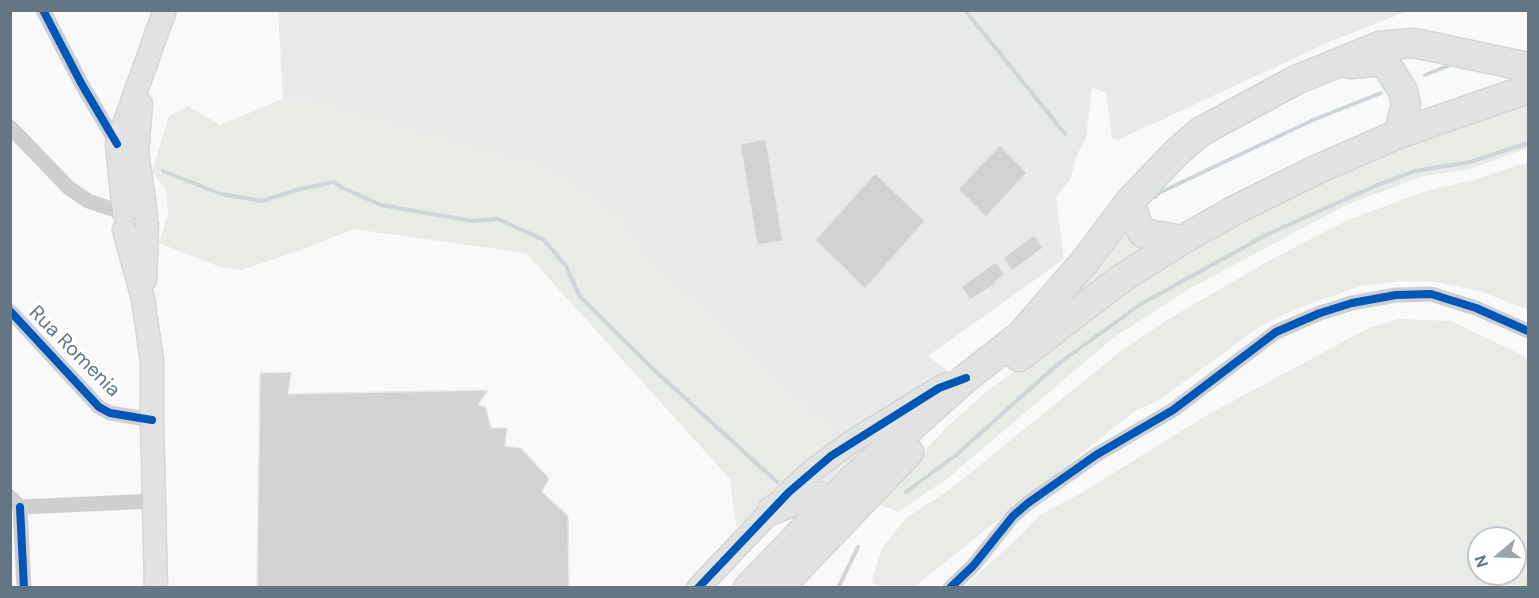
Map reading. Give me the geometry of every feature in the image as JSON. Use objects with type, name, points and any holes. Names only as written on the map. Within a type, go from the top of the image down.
[{"type":"highway","points":[[748,588],[853,479],[966,378],[1021,335],[1085,261],[1130,201],[1177,152],[1200,132],[1296,80],[1379,46],[1414,43],[1528,67]]},
{"type":"highway","points":[[1334,65],[1373,62],[1386,64],[1405,98],[1406,105],[1398,134]]},
{"type":"highway","points":[[779,588],[929,432],[996,374],[1122,278],[1182,240],[1306,175],[1398,134],[1528,89]]},
{"type":"highway","points":[[1130,201],[1143,233],[1182,240]]},
{"type":"highway","points":[[772,510],[810,495],[819,496],[827,506],[829,519],[817,546]]},
{"type":"main road","points":[[156,588],[152,361],[143,299],[124,222],[117,144],[165,10]]},
{"type":"main road","points":[[143,299],[147,220],[137,137],[148,55]]},
{"type":"main road","points":[[124,222],[135,235],[143,232],[147,220]]},
{"type":"main road","points":[[698,588],[813,470],[848,444],[939,388],[966,378]]},
{"type":"street","points":[[43,10],[81,83],[117,144]]},
{"type":"street","points":[[10,127],[69,188],[124,222]]},
{"type":"street","points":[[950,588],[973,566],[1013,516],[1028,503],[1096,455],[1173,410],[1276,332],[1287,327],[1352,303],[1396,295],[1431,294],[1476,308],[1528,331]]},
{"type":"street","name":"Rua Romenia","points":[[10,311],[99,407],[110,413],[152,420]]},
{"type":"street","points":[[24,588],[15,502],[155,501]]},
{"type":"shaded area","points":[[278,11],[1408,11],[1327,43],[1118,140],[1112,138],[1106,92],[1092,88],[1086,137],[1076,157],[1071,178],[1056,197],[1064,259],[928,356],[948,371],[837,442],[834,436],[701,307],[658,277],[615,216],[306,100],[283,99]]},
{"type":"shaded area","points":[[283,99],[306,100],[538,165],[589,193],[615,216],[658,277],[701,307],[834,436],[837,442],[775,488],[749,519],[736,526],[730,479],[526,253],[353,229],[312,246],[241,270],[220,267],[159,243],[168,214],[166,189],[152,172],[169,116],[188,106],[220,125]]},
{"type":"shaded area","points":[[1528,102],[1528,148],[1470,169],[1420,177],[1346,205],[1189,289],[1113,338],[948,478],[898,512],[875,502],[948,426],[985,393],[1097,308],[1275,205],[1396,150]]},
{"type":"shaded area","points":[[1528,162],[1528,310],[1480,291],[1437,282],[1401,281],[1361,286],[1293,310],[1259,327],[1158,401],[1136,410],[914,587],[886,587],[871,583],[882,548],[906,518],[949,490],[1121,351],[1170,318],[1274,258],[1348,220],[1423,192],[1477,179]]},
{"type":"shaded area","points":[[1126,228],[1157,248],[1046,325]]},
{"type":"shaded area","points":[[1397,319],[1451,321],[1528,358],[1528,587],[964,587],[1040,515],[1083,492],[1207,415],[1367,329]]},
{"type":"shaded area","points":[[892,431],[835,485],[820,480],[854,453]]},
{"type":"building","points":[[766,139],[783,241],[757,245],[740,144]]},
{"type":"building","points":[[1000,145],[1027,173],[986,217],[958,189]]},
{"type":"building","points":[[875,173],[925,221],[865,289],[815,240]]},
{"type":"building","points":[[1034,235],[1043,248],[1012,271],[1003,258]]},
{"type":"building","points":[[996,262],[1005,274],[995,282],[997,283],[970,300],[961,287]]},
{"type":"building","points":[[291,372],[288,394],[488,390],[478,405],[486,407],[491,428],[507,428],[505,446],[521,448],[549,478],[542,492],[568,516],[569,588],[257,588],[260,373]]},
{"type":"waterway","points":[[965,10],[1065,134]]},
{"type":"waterway","points":[[1425,75],[1450,65]]},
{"type":"waterway","points":[[1155,197],[1159,193],[1313,120],[1381,93]]},
{"type":"waterway","points":[[906,492],[956,455],[1058,364],[1141,304],[1268,234],[1375,186],[1415,171],[1470,162],[1528,143]]},
{"type":"waterway","points":[[163,171],[221,194],[262,201],[300,189],[334,182],[381,205],[472,221],[498,219],[544,240],[566,266],[580,297],[652,368],[777,482]]},
{"type":"waterway","points":[[838,588],[858,547]]},
{"type":"cycle path","points":[[43,10],[81,83],[117,144]]},
{"type":"cycle path","points":[[950,588],[973,566],[1013,516],[1028,503],[1096,455],[1173,410],[1276,332],[1320,313],[1352,303],[1396,295],[1431,294],[1476,308],[1528,331]]},
{"type":"cycle path","points":[[10,311],[99,407],[110,413],[152,420]]},
{"type":"cycle path","points":[[698,588],[789,492],[831,456],[939,388],[966,378]]},
{"type":"cycle path","points":[[20,507],[24,588]]}]
